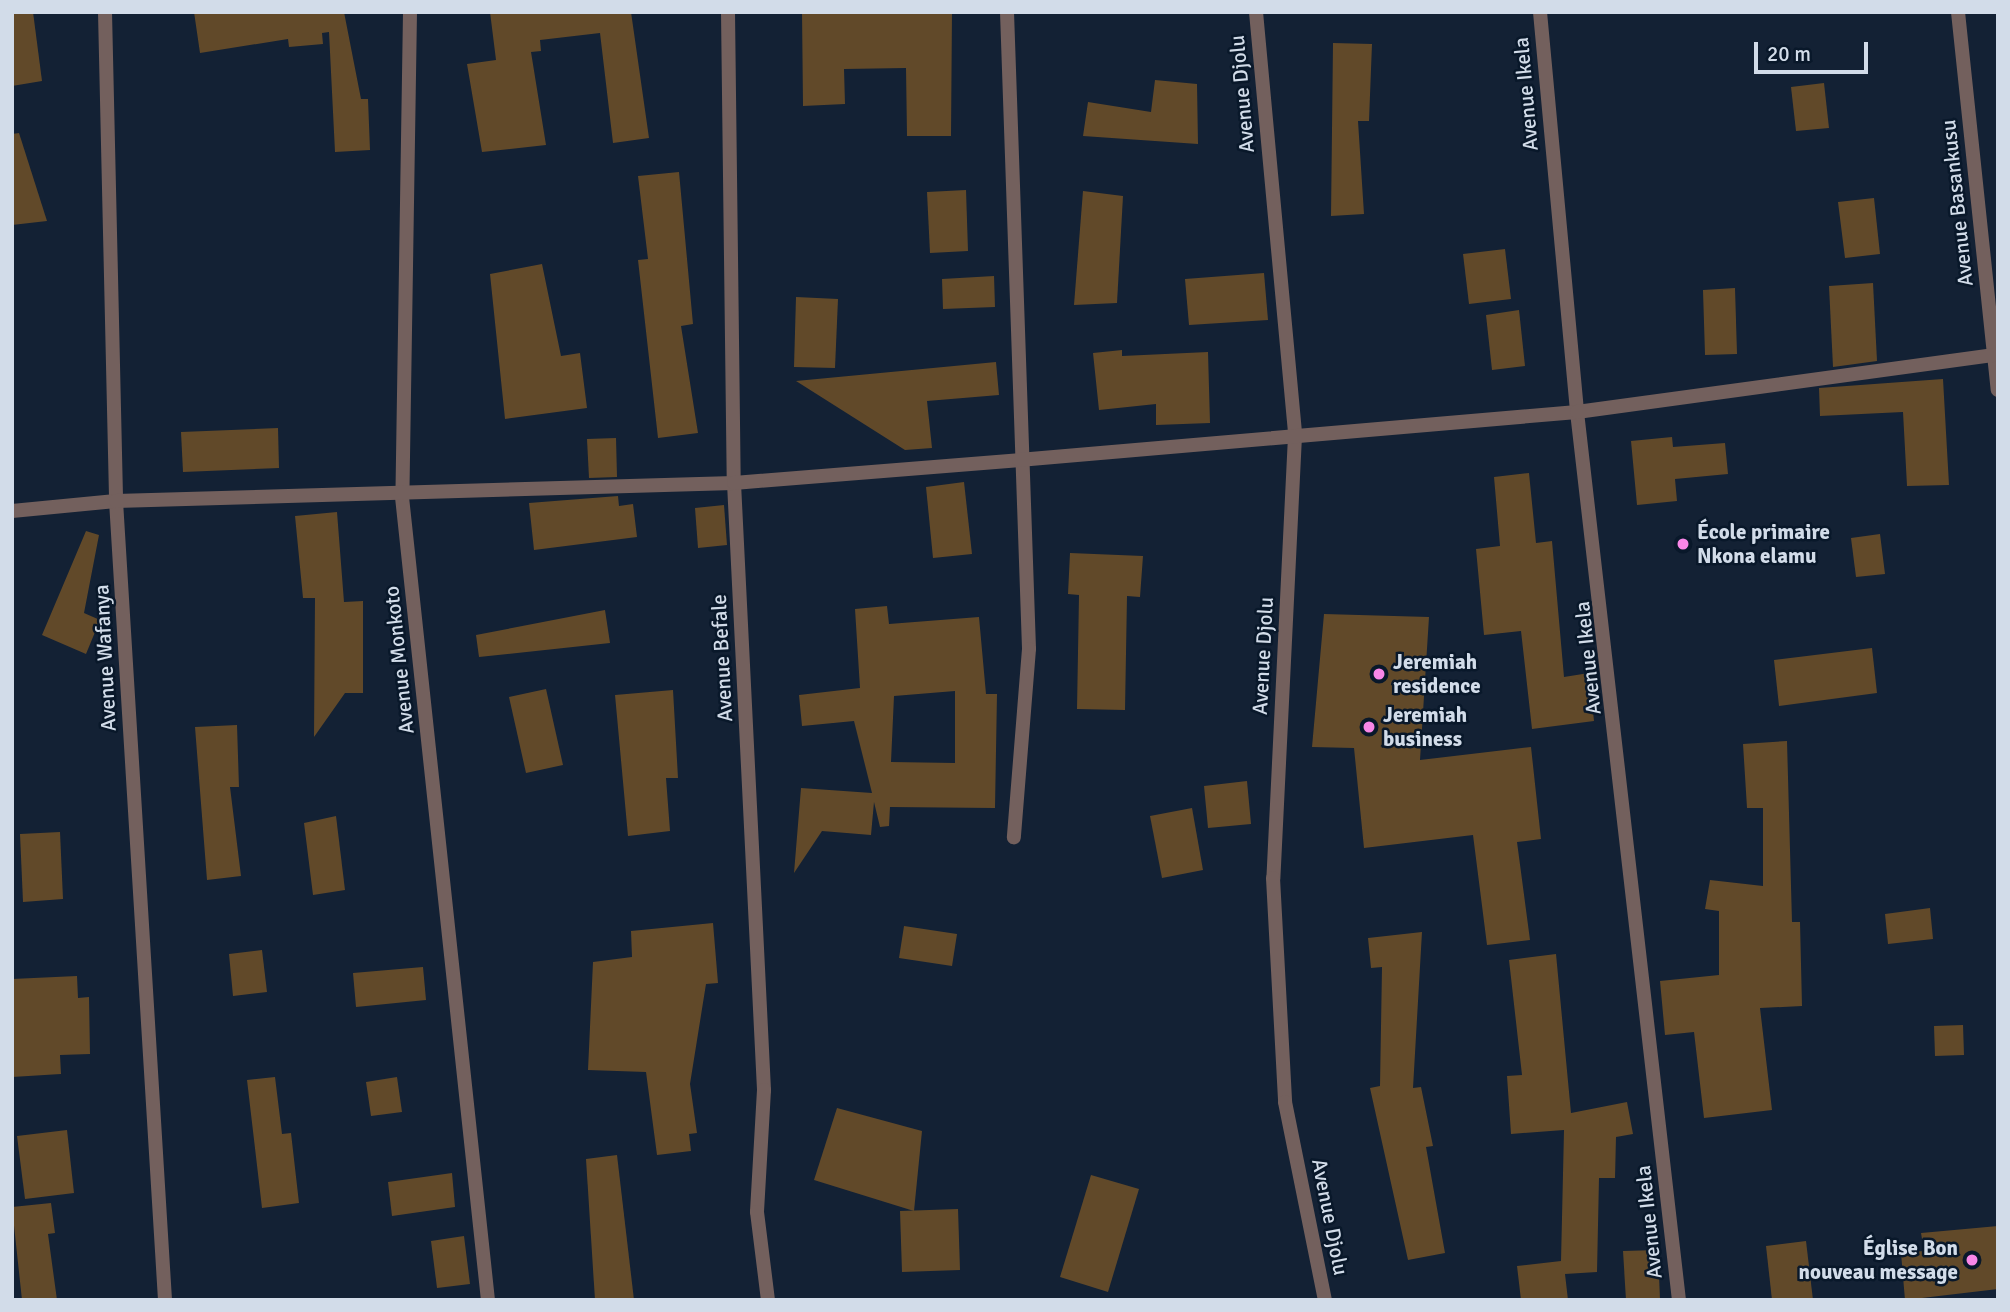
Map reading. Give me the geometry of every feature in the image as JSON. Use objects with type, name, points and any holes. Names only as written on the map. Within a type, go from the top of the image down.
[{"type":"street","name":"Avenue Wafanya","points":[[105,12],[116,501],[164,1300]]},
{"type":"street","name":"Avenue Monkoto","points":[[410,12],[402,497],[488,1300]]},
{"type":"street","name":"Avenue Befale","points":[[728,12],[734,483],[764,1090],[757,1212],[768,1300]]},
{"type":"street","points":[[1007,12],[1019,460],[1029,649],[1014,837]]},
{"type":"street","name":"Avenue Djolu","points":[[1256,12],[1295,436],[1273,878],[1285,1102],[1325,1300]]},
{"type":"street","name":"Avenue Ikela","points":[[1540,12],[1577,412],[1679,1300]]},
{"type":"street","name":"Avenue Basankusu","points":[[1958,12],[1998,390]]},
{"type":"street","points":[[12,512],[116,501],[402,497],[734,483],[1577,412],[1996,354]]},
{"type":"building","points":[[12,12],[33,12],[42,81],[12,86]]},
{"type":"building","points":[[194,12],[344,12],[361,99],[368,99],[370,150],[335,152],[329,32],[322,33],[323,44],[289,47],[288,39],[200,53]]},
{"type":"building","points":[[490,12],[631,12],[649,138],[613,143],[600,33],[540,40],[541,51],[531,52],[546,145],[482,152],[467,64],[496,60]]},
{"type":"building","points":[[802,12],[952,12],[951,136],[907,136],[906,68],[844,69],[845,104],[803,106]]},
{"type":"building","points":[[1333,43],[1372,44],[1369,121],[1358,121],[1364,214],[1331,216]]},
{"type":"building","points":[[1155,80],[1197,84],[1198,144],[1083,136],[1088,102],[1151,112]]},
{"type":"building","points":[[1824,83],[1829,128],[1796,131],[1791,87]]},
{"type":"building","points":[[19,133],[47,221],[12,225],[12,134]]},
{"type":"building","points":[[679,172],[693,324],[681,326],[698,433],[658,438],[638,260],[648,259],[638,176]]},
{"type":"building","points":[[966,190],[968,251],[930,253],[927,192]]},
{"type":"building","points":[[1083,191],[1123,196],[1117,303],[1074,305]]},
{"type":"building","points":[[1874,198],[1880,254],[1845,258],[1838,202]]},
{"type":"building","points":[[1505,249],[1511,299],[1469,304],[1463,254]]},
{"type":"building","points":[[542,264],[561,356],[580,353],[587,408],[505,419],[490,274]]},
{"type":"building","points":[[1264,273],[1268,320],[1189,325],[1185,279]]},
{"type":"building","points":[[994,276],[995,307],[943,309],[942,279]]},
{"type":"building","points":[[1873,283],[1877,361],[1833,367],[1829,286]]},
{"type":"building","points":[[1735,288],[1737,354],[1705,355],[1703,290]]},
{"type":"building","points":[[796,297],[838,299],[835,368],[794,367]]},
{"type":"building","points":[[1519,310],[1525,366],[1492,370],[1486,315]]},
{"type":"building","points":[[1122,350],[1122,356],[1208,352],[1210,423],[1156,425],[1156,404],[1099,410],[1093,353]]},
{"type":"building","points":[[996,362],[999,395],[927,401],[932,448],[905,450],[796,381]]},
{"type":"building","points":[[1943,379],[1949,485],[1907,486],[1903,412],[1820,416],[1819,388]]},
{"type":"building","points":[[278,428],[279,468],[183,472],[181,432]]},
{"type":"building","points":[[1672,437],[1673,447],[1725,443],[1728,474],[1675,479],[1677,501],[1637,505],[1631,441]]},
{"type":"building","points":[[616,438],[617,477],[589,478],[587,439]]},
{"type":"building","points":[[1529,473],[1536,543],[1552,541],[1564,677],[1589,673],[1594,721],[1532,729],[1521,631],[1484,635],[1476,549],[1500,546],[1494,477]]},
{"type":"building","points":[[964,482],[972,554],[933,558],[926,487]]},
{"type":"building","points":[[618,496],[619,506],[633,504],[637,537],[534,550],[529,503]]},
{"type":"building","points":[[724,505],[727,545],[698,548],[695,508]]},
{"type":"building","points":[[337,512],[344,602],[363,601],[363,693],[345,693],[314,737],[315,598],[303,598],[295,516]]},
{"type":"building","points":[[86,531],[99,535],[84,613],[100,620],[86,654],[42,635]]},
{"type":"building","points":[[1880,534],[1885,574],[1856,577],[1851,538]]},
{"type":"building","points":[[1070,553],[1143,556],[1140,597],[1127,596],[1125,710],[1077,709],[1079,595],[1068,594]]},
{"type":"building","points":[[887,606],[889,624],[979,617],[986,694],[997,694],[995,808],[890,807],[889,826],[880,827],[874,802],[871,835],[822,831],[794,873],[801,788],[872,793],[854,721],[802,726],[799,695],[860,688],[855,609]],"holes":[[[955,691],[955,763],[891,762],[894,696]]]},
{"type":"building","points":[[605,610],[610,643],[479,657],[476,635]]},
{"type":"building","points":[[1324,614],[1429,617],[1420,760],[1531,747],[1541,839],[1517,842],[1530,940],[1487,945],[1473,835],[1364,848],[1354,748],[1312,747]]},
{"type":"building","points":[[1872,648],[1877,693],[1779,706],[1774,660]]},
{"type":"building","points":[[546,689],[563,765],[526,773],[509,697]]},
{"type":"building","points":[[673,690],[678,778],[666,778],[670,831],[628,836],[615,695]]},
{"type":"building","points":[[237,725],[239,787],[230,787],[241,876],[207,880],[195,727]]},
{"type":"building","points":[[1787,741],[1792,922],[1800,922],[1802,1006],[1760,1008],[1772,1110],[1704,1118],[1694,1032],[1665,1035],[1660,981],[1719,975],[1719,911],[1705,909],[1710,880],[1763,886],[1763,808],[1747,808],[1743,744]]},
{"type":"building","points":[[1247,781],[1251,824],[1208,828],[1204,786]]},
{"type":"building","points":[[1192,808],[1203,870],[1162,878],[1150,816]]},
{"type":"building","points":[[336,816],[345,890],[313,895],[304,823]]},
{"type":"building","points":[[60,832],[63,899],[23,902],[20,834]]},
{"type":"building","points":[[1930,908],[1933,939],[1888,944],[1885,914]]},
{"type":"building","points":[[713,923],[718,983],[706,984],[690,1084],[697,1133],[689,1134],[691,1151],[657,1155],[646,1072],[588,1070],[593,962],[632,957],[631,931]]},
{"type":"building","points":[[904,926],[957,934],[952,966],[899,958]]},
{"type":"building","points":[[1422,932],[1413,1088],[1421,1087],[1433,1146],[1426,1147],[1445,1253],[1408,1260],[1370,1088],[1380,1086],[1382,967],[1371,968],[1368,938]]},
{"type":"building","points":[[262,950],[267,992],[233,996],[229,954]]},
{"type":"building","points":[[1556,954],[1571,1113],[1627,1102],[1633,1134],[1616,1137],[1615,1178],[1599,1178],[1597,1272],[1565,1274],[1568,1300],[1521,1300],[1517,1266],[1561,1261],[1564,1130],[1511,1134],[1507,1076],[1522,1075],[1509,960]]},
{"type":"building","points":[[423,967],[426,1000],[356,1007],[353,973]]},
{"type":"building","points":[[77,976],[78,998],[89,997],[90,1054],[60,1055],[61,1074],[12,1077],[12,979]]},
{"type":"building","points":[[1963,1025],[1964,1055],[1935,1056],[1934,1026]]},
{"type":"building","points":[[275,1077],[282,1134],[291,1133],[299,1203],[262,1208],[247,1080]]},
{"type":"building","points":[[397,1077],[402,1112],[371,1116],[366,1082]]},
{"type":"building","points":[[837,1108],[922,1131],[914,1211],[814,1180]]},
{"type":"building","points":[[67,1130],[74,1193],[25,1199],[17,1136]]},
{"type":"building","points":[[617,1155],[634,1300],[595,1300],[586,1159]]},
{"type":"building","points":[[452,1173],[455,1207],[392,1216],[388,1182]]},
{"type":"building","points":[[1091,1175],[1139,1189],[1108,1292],[1060,1277]]},
{"type":"building","points":[[51,1203],[55,1233],[48,1234],[57,1300],[22,1300],[12,1207]]},
{"type":"building","points":[[958,1209],[960,1270],[902,1272],[900,1211]]},
{"type":"building","points":[[1998,1226],[1998,1289],[1905,1300],[1901,1253],[1924,1251],[1921,1233]]},
{"type":"building","points":[[464,1236],[470,1284],[437,1288],[431,1241]]},
{"type":"building","points":[[1806,1241],[1813,1300],[1772,1300],[1766,1246]]},
{"type":"building","points":[[1658,1250],[1660,1300],[1626,1300],[1623,1251]]},
{"type":"place","name":"École primaire Nkona elamu","points":[[1683,544]]},
{"type":"place","name":"Jeremiah residence","points":[[1379,674]]},
{"type":"place","name":"Jeremiah business","points":[[1369,727]]},
{"type":"place","name":"Église Bon nouveau message","points":[[1972,1260]]}]
